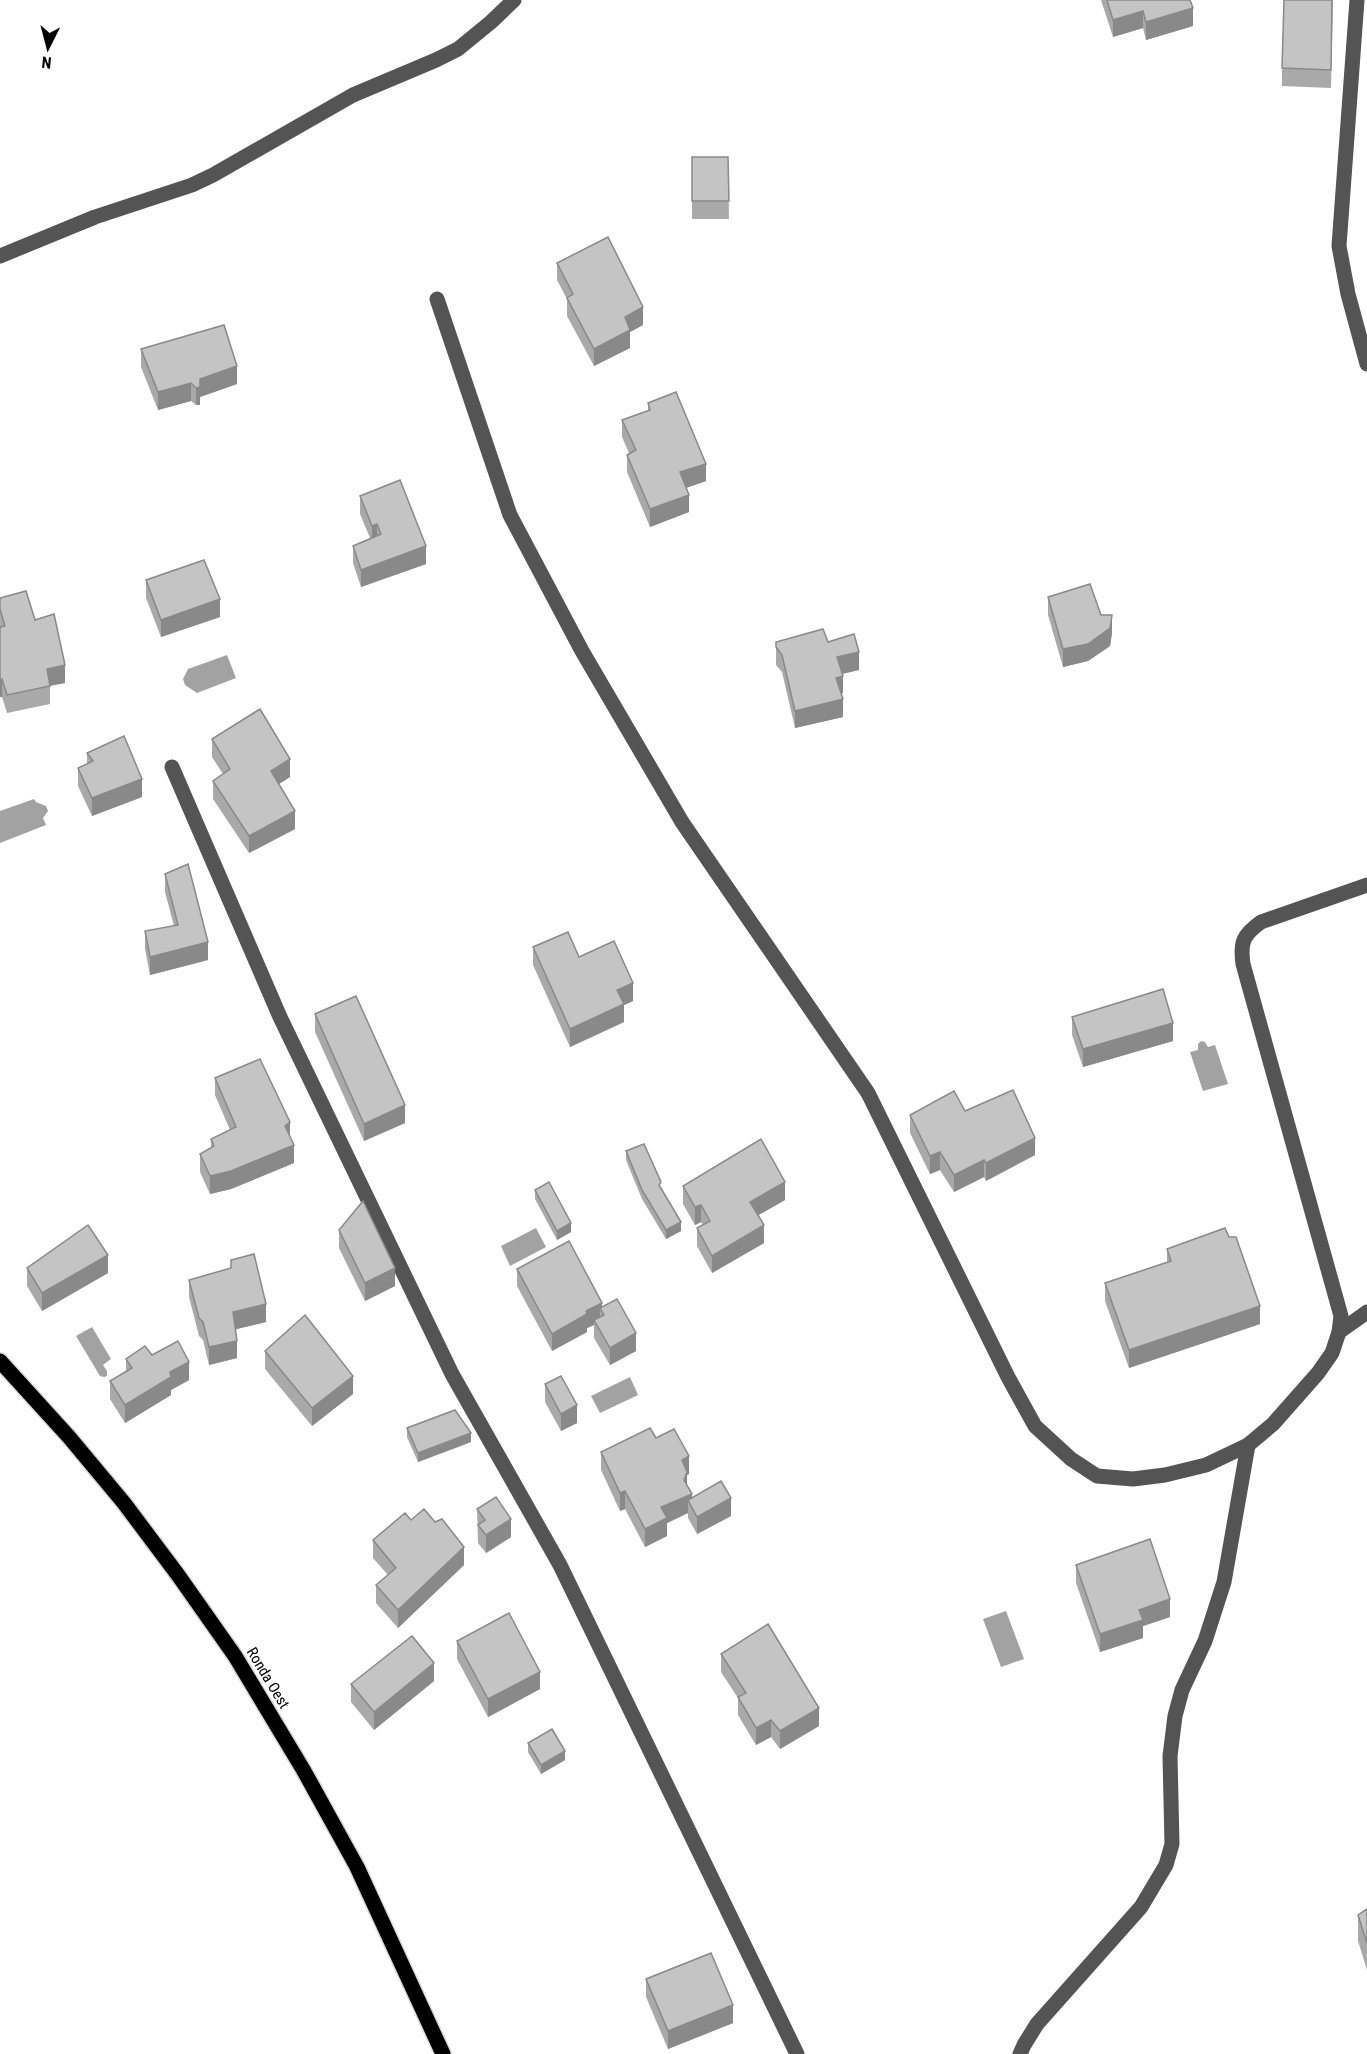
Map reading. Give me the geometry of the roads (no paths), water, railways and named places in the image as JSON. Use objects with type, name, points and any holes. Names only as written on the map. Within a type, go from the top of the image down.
[{"type":"main road","name":"Ronda Oest","points":[[0,1361],[69,1437],[124,1503],[235,1656],[304,1771],[357,1867],[443,2054]]},
{"type":"lane","points":[[0,256],[95,217],[192,185],[213,175],[353,95],[458,49],[514,0]]},
{"type":"lane","points":[[1357,0],[1339,246],[1348,294],[1367,364]]},
{"type":"lane","points":[[437,299],[510,515],[582,651],[682,822],[868,1094],[1008,1377],[1035,1426],[1071,1460],[1097,1476],[1133,1479],[1165,1475],[1206,1465],[1248,1445],[1273,1424],[1318,1373],[1332,1353],[1339,1332],[1341,1316],[1243,964],[1241,947],[1248,931],[1261,922],[1367,885]]},
{"type":"lane","points":[[172,767],[280,1017],[442,1352],[560,1565],[797,2054]]},
{"type":"lane","points":[[1339,1332],[1367,1312]]},
{"type":"lane","points":[[1020,2054],[1037,2024],[1141,1907],[1166,1865],[1172,1844],[1170,1756],[1175,1716],[1182,1690],[1205,1641],[1224,1582],[1248,1445]]}]
